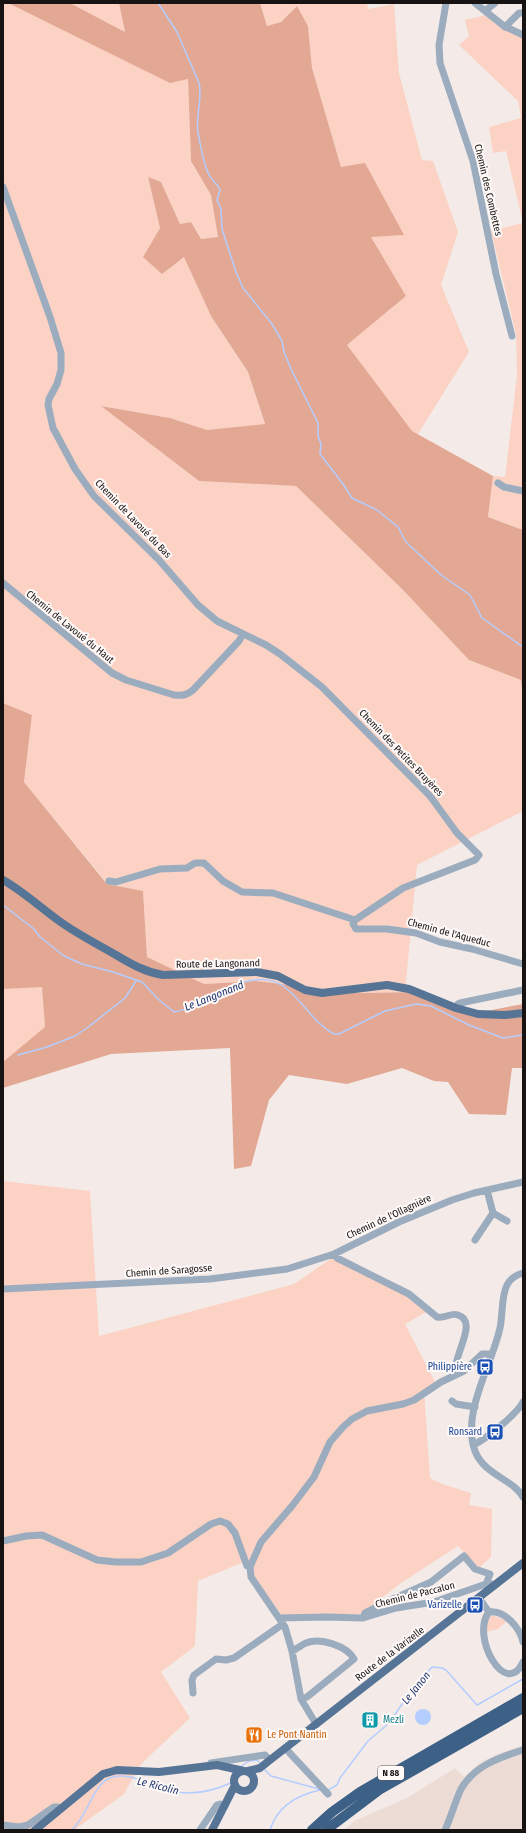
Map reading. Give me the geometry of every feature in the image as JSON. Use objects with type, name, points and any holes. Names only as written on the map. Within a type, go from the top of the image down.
[{"type":"highway","name":"N 88","points":[[312,1830],[332,1812],[360,1792],[523,1698]]},
{"type":"highway","name":"N 88","points":[[326,1830],[379,1790],[523,1708]]},
{"type":"main road","name":"Route de Langonand","points":[[3,880],[82,936],[153,974],[257,972],[278,976],[305,990],[322,993],[387,985],[409,989],[456,1008],[489,1015],[523,1013]]},
{"type":"main road","name":"Route de la Varizelle","points":[[265,1764],[479,1598],[490,1585],[523,1564]]},
{"type":"main road","points":[[212,1830],[225,1806],[238,1774],[265,1764]]},
{"type":"main road","points":[[225,1806],[235,1795],[242,1791],[251,1789],[254,1779],[265,1764]]},
{"type":"main road","points":[[35,1830],[103,1774],[110,1771],[124,1769],[159,1772],[196,1767],[220,1768],[254,1779]]},
{"type":"main road","points":[[238,1774],[242,1791]]},
{"type":"street","name":"Chemin des Combettes","points":[[446,3],[439,44],[440,63],[473,162],[496,274],[512,336]]},
{"type":"street","points":[[475,3],[505,26],[523,35]]},
{"type":"street","points":[[485,12],[495,3]]},
{"type":"street","points":[[505,26],[518,13],[523,13]]},
{"type":"street","name":"Chemin de Lavoué du Bas","points":[[3,187],[50,317],[61,353],[61,370],[48,405],[53,428],[60,444],[94,496],[159,560],[198,605],[217,621],[244,634]]},
{"type":"street","points":[[498,483],[504,487],[523,491]]},
{"type":"street","name":"Chemin de Lavoué du Haut","points":[[3,583],[18,598],[112,673],[126,680],[181,696],[187,695],[193,690],[244,634]]},
{"type":"street","name":"Chemin des Petites Bruyères","points":[[244,634],[280,654],[322,688],[430,796],[457,834],[479,855],[475,860],[403,888],[355,920]]},
{"type":"street","name":"Chemin de l'Aqueduc","points":[[109,881],[116,882],[160,869],[187,868],[200,862],[204,862],[223,881],[242,892],[273,893],[355,920],[353,924],[356,929],[387,929],[416,933],[440,942],[472,949],[523,964]]},
{"type":"street","points":[[456,1008],[460,1003],[523,990]]},
{"type":"street","name":"Chemin de l'Ollagnière","points":[[334,1254],[421,1212],[452,1200],[486,1190],[523,1182]]},
{"type":"street","points":[[486,1190],[493,1212],[507,1221]]},
{"type":"street","points":[[475,1240],[493,1212]]},
{"type":"street","points":[[334,1254],[337,1258],[409,1294],[437,1317],[442,1318],[455,1314],[462,1317],[465,1323],[466,1333],[456,1360],[455,1369],[457,1374]]},
{"type":"street","name":"Chemin de Saragosse","points":[[3,1289],[130,1284],[230,1277],[287,1269],[334,1254]]},
{"type":"street","points":[[523,1272],[510,1280],[505,1290],[500,1330],[475,1407],[471,1428],[473,1445],[478,1458],[483,1464],[518,1491],[523,1497]]},
{"type":"street","points":[[316,1724],[301,1699],[292,1651],[281,1621],[252,1581],[250,1567],[261,1542],[292,1506],[314,1477],[330,1442],[352,1419],[367,1411],[409,1402],[470,1366],[482,1354],[491,1354]]},
{"type":"street","points":[[452,1401],[456,1404],[475,1407]]},
{"type":"street","points":[[473,1445],[510,1418],[523,1402]]},
{"type":"street","points":[[3,1542],[26,1536],[42,1535],[97,1560],[141,1562],[168,1553],[211,1524],[220,1521],[228,1524],[235,1533],[247,1566],[250,1567]]},
{"type":"street","points":[[363,1618],[365,1614],[379,1606],[437,1578],[464,1556],[475,1569],[490,1574],[490,1585]]},
{"type":"street","name":"Chemin de Paccalon","points":[[281,1621],[326,1617],[363,1618],[396,1608],[434,1602],[490,1585]]},
{"type":"street","points":[[479,1598],[489,1612],[499,1614],[512,1622],[519,1631],[523,1642]]},
{"type":"street","points":[[489,1612],[484,1623],[484,1637],[492,1661],[502,1672],[509,1674],[519,1669],[523,1662]]},
{"type":"street","points":[[193,1693],[192,1680],[197,1672],[216,1659],[226,1660],[234,1658],[281,1621]]},
{"type":"street","points":[[292,1651],[307,1642],[331,1642],[357,1657],[307,1697],[301,1699]]},
{"type":"street","points":[[285,1748],[327,1793]]},
{"type":"street","points":[[445,1830],[462,1789],[470,1778],[486,1764],[523,1750]]},
{"type":"street","points":[[196,1767],[228,1760],[265,1755],[265,1764]]},
{"type":"street","points":[[200,1830],[217,1805],[220,1804],[225,1806]]},
{"type":"street","points":[[3,1825],[22,1827],[34,1822],[54,1807],[61,1809]]},
{"type":"shaded area","points":[[3,3],[8,3],[170,82],[188,79],[191,161],[211,195],[218,237],[201,239],[191,222],[180,224],[161,182],[148,178],[160,228],[143,257],[184,256],[211,316],[248,372],[265,425],[207,430],[170,418],[102,406],[199,481],[296,486],[403,590],[469,660],[522,680],[523,811],[417,865],[405,992],[358,993],[256,981],[204,984],[147,957],[143,891],[108,884],[24,782],[32,715],[3,703]]},
{"type":"shaded area","points":[[8,3],[70,3],[125,32],[119,3],[260,3],[267,26],[281,22],[297,6],[308,26],[312,68],[341,167],[365,163],[404,235],[371,237],[406,296],[347,345],[412,431],[493,476],[488,517],[523,530],[523,695],[521,680],[469,660],[403,590],[296,486],[199,481],[101,406],[170,418],[207,430],[265,424],[248,372],[211,316],[184,257],[162,274],[143,257],[160,228],[148,177],[161,182],[180,224],[191,222],[201,239],[218,237],[211,195],[191,161],[188,79],[170,83]]},
{"type":"shaded area","points":[[70,3],[119,3],[125,32]]},
{"type":"shaded area","points":[[260,3],[367,3],[368,9],[394,4],[399,73],[422,160],[433,161],[458,232],[441,285],[469,352],[418,434],[411,431],[347,345],[406,296],[370,236],[404,235],[341,167],[312,68],[308,26],[297,6],[281,22],[267,26]]},
{"type":"shaded area","points":[[486,15],[523,36],[523,223],[506,151],[493,153],[489,127],[521,118],[518,101],[459,45],[469,36],[465,20]]},
{"type":"shaded area","points":[[523,223],[523,530],[488,517],[493,476],[505,477],[517,375],[516,334],[491,231]]},
{"type":"shaded area","points":[[3,703],[32,715],[24,782],[107,884],[143,891],[147,957],[204,984],[256,981],[358,993],[416,992],[476,1013],[523,1004],[523,1068],[512,1068],[506,1115],[469,1114],[448,1082],[434,1081],[402,1068],[347,1084],[289,1075],[269,1100],[251,1166],[234,1169],[230,1048],[111,1054],[3,1088],[3,1062],[45,1027],[42,987],[3,989]]},
{"type":"shaded area","points":[[42,986],[45,1028],[3,1062],[3,989]]},
{"type":"shaded area","points":[[3,1181],[90,1191],[99,1336],[294,1284],[332,1258],[409,1295],[426,1312],[405,1324],[435,1382],[424,1391],[430,1478],[442,1484],[471,1493],[469,1505],[492,1509],[491,1557],[479,1568],[458,1546],[401,1583],[361,1614],[282,1615],[254,1578],[248,1560],[198,1581],[195,1646],[161,1672],[190,1718],[141,1764],[124,1794],[74,1830],[3,1830]]},
{"type":"shaded area","points":[[492,1615],[507,1621],[498,1629],[486,1632],[487,1621]]},
{"type":"shaded area","points":[[523,1745],[523,1830],[344,1830],[354,1821],[407,1798],[455,1768],[464,1777],[478,1764],[495,1755]]},
{"type":"water","points":[[420,1709],[426,1709],[431,1714],[429,1723],[426,1725],[420,1725],[415,1720],[415,1714]]},
{"type":"waterway","points":[[158,3],[177,32],[199,83],[200,95],[197,127],[202,155],[210,177],[220,190],[217,200],[221,209],[222,229],[236,272],[243,288],[272,324],[282,341],[284,352],[291,369],[318,423],[318,436],[321,444],[320,454],[352,498],[377,510],[398,527],[406,542],[441,575],[470,595],[482,618],[523,647]]},
{"type":"waterway","name":"Le Langonand","points":[[3,905],[34,929],[40,937],[64,956],[82,964],[113,972],[142,982],[158,999],[174,1012],[187,1009],[201,1003],[228,988],[256,980],[270,980],[290,991],[320,1024],[334,1034],[339,1034],[385,1011],[416,1004],[431,1006],[469,1025],[503,1038],[523,1035]]},
{"type":"waterway","points":[[18,1055],[47,1047],[75,1036],[125,998],[136,981]]},
{"type":"waterway","name":"Le Janon","points":[[328,1790],[337,1785],[340,1778],[368,1741],[389,1723],[409,1694],[432,1667],[446,1670],[477,1705],[523,1679]]},
{"type":"waterway","name":"Le Ricolin","points":[[240,1767],[249,1761],[257,1760],[261,1764]]},
{"type":"waterway","name":"Le Ricolin","points":[[264,1769],[271,1776],[319,1789]]},
{"type":"waterway","name":"Le Ricolin","points":[[72,1830],[77,1825],[101,1784],[114,1777],[132,1777],[169,1790],[191,1793],[213,1789],[233,1782],[237,1772]]},
{"type":"waterway","name":"Le Janon","points":[[270,1830],[273,1822],[289,1803],[303,1795],[320,1790]]},
{"type":"place","name":"Philippière","points":[[485,1367]]},
{"type":"place","name":"Ronsard","points":[[495,1432]]},
{"type":"place","name":"Varizelle","points":[[475,1605]]},
{"type":"place","name":"Mezli","points":[[370,1720]]},
{"type":"place","name":"Le Pont Nantin","points":[[254,1735]]}]
